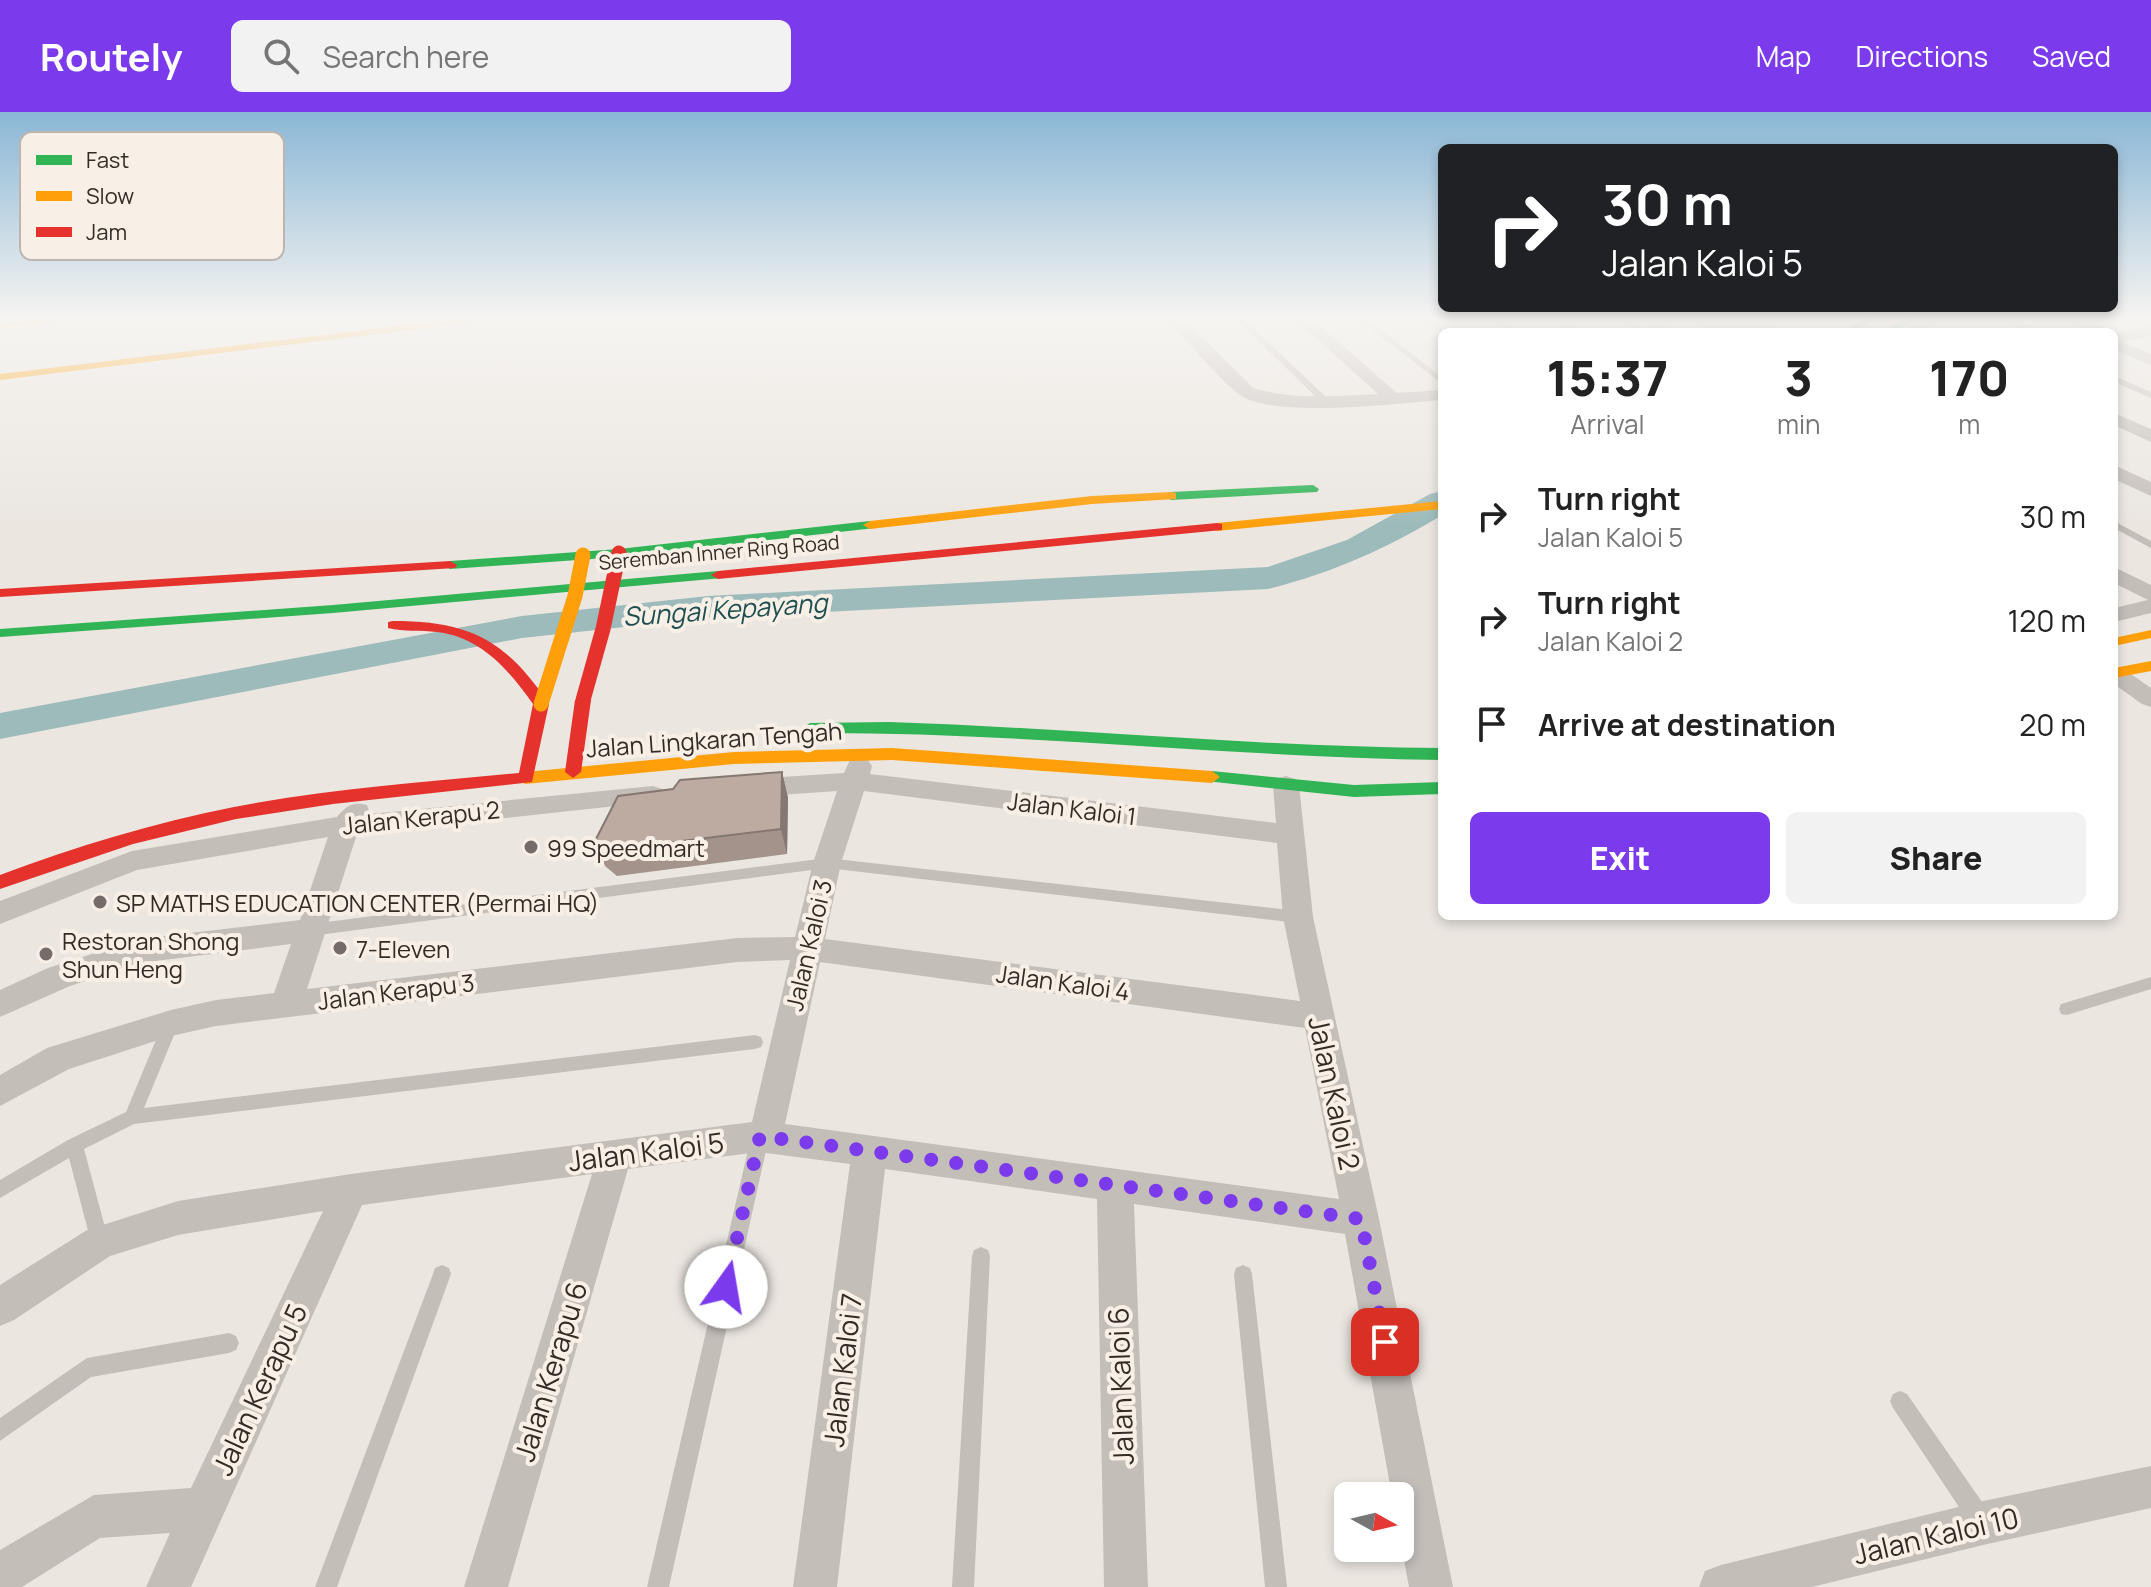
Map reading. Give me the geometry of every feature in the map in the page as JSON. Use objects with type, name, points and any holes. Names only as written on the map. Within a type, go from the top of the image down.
[{"type":"main road","points":[[1410,489],[1438,495]]},
{"type":"main road","name":"Seremban Inner Ring Road","points":[[211,599],[546,574],[1341,502],[1438,496]]},
{"type":"main road","points":[[0,593],[319,575],[619,553],[1092,500],[1341,502]]},
{"type":"main road","name":"Seremban Inner Ring Road","points":[[0,633],[193,620],[711,576],[1341,502]]},
{"type":"main road","points":[[526,778],[561,747],[583,700],[603,629],[619,553]]},
{"type":"main road","points":[[541,704],[575,596],[583,555]]},
{"type":"main road","points":[[371,626],[428,626],[475,635],[513,661],[541,704],[573,772]]},
{"type":"main road","points":[[2118,641],[2151,634]]},
{"type":"main road","points":[[2118,672],[2151,666]]},
{"type":"main road","name":"Jalan Lingkaran Tengah","points":[[799,729],[884,725],[1091,734],[1322,754],[1438,755]]},
{"type":"main road","points":[[1091,734],[1116,746],[1263,767],[1279,774],[1286,785],[1300,776],[1316,772],[1397,766],[1438,756]]},
{"type":"main road","points":[[507,752],[561,747]]},
{"type":"main road","name":"Jalan Lingkaran Tengah","points":[[0,882],[66,856],[152,832],[270,807],[573,772],[734,758],[859,767],[1103,767],[1354,791],[1438,788]]},
{"type":"street","points":[[1243,388],[1262,399],[1438,395]]},
{"type":"street","points":[[1381,388],[1393,398]]},
{"type":"street","points":[[2118,420],[2151,436]]},
{"type":"street","points":[[2119,473],[2151,468]]},
{"type":"street","points":[[2119,473],[2151,490]]},
{"type":"street","points":[[2118,576],[2151,594]]},
{"type":"street","points":[[2118,614],[2151,606]]},
{"type":"street","points":[[2118,676],[2151,699]]},
{"type":"street","points":[[730,790],[859,767]]},
{"type":"street","name":"Jalan Kaloi 1","points":[[859,767],[1291,835]]},
{"type":"street","name":"Jalan Kaloi 3","points":[[762,1138],[827,863],[859,767]]},
{"type":"street","name":"Jalan Kaloi 2","points":[[1286,785],[1298,917],[1361,1219],[1431,1587]]},
{"type":"street","points":[[286,1005],[347,823],[383,793]]},
{"type":"street","name":"Jalan Kerapu 2","points":[[0,913],[132,861],[347,823],[683,793]]},
{"type":"street","points":[[0,1004],[59,977],[139,951],[310,930]]},
{"type":"street","name":"Jalan Kerapu 3","points":[[0,1092],[59,1058],[171,1023],[216,1013],[737,950],[807,948]]},
{"type":"street","name":"Jalan Kaloi 4","points":[[807,948],[1319,1017]]},
{"type":"street","name":"Jalan Kaloi 5","points":[[0,1307],[100,1242],[178,1218],[351,1190],[762,1138],[1361,1219]]},
{"type":"street","name":"Jalan Kaloi 7","points":[[815,1587],[869,1153]]},
{"type":"street","name":"Jalan Kerapu 6","points":[[486,1587],[615,1155]]},
{"type":"street","name":"Jalan Kaloi 6","points":[[1115,1186],[1126,1587]]},
{"type":"street","name":"Jalan Kerapu 5","points":[[168,1587],[351,1190]]},
{"type":"street","name":"Jalan Kaloi 10","points":[[1721,1587],[1983,1523],[2151,1487]]},
{"type":"street","points":[[0,1575],[94,1517],[204,1509]]},
{"type":"lane","points":[[1311,388],[1324,400]]},
{"type":"lane","points":[[2118,526],[2151,545]]},
{"type":"lane","points":[[310,930],[827,863],[1298,917]]},
{"type":"lane","points":[[2067,1009],[2151,983]]},
{"type":"lane","points":[[132,1117],[171,1023]]},
{"type":"lane","points":[[0,1190],[74,1145],[132,1117],[755,1042]]},
{"type":"lane","points":[[658,1587],[762,1138]]},
{"type":"lane","points":[[74,1145],[100,1242]]},
{"type":"lane","points":[[963,1587],[981,1256]]},
{"type":"lane","points":[[326,1587],[442,1274]]},
{"type":"lane","points":[[1243,1274],[1276,1587]]},
{"type":"lane","points":[[0,1431],[87,1368],[229,1343]]},
{"type":"lane","points":[[1900,1401],[1983,1523]]},
{"type":"building","points":[[782,772],[781,829],[607,850],[595,841],[618,796],[673,789],[680,780]]},
{"type":"waterway","name":"Sungai Kepayang","points":[[0,726],[522,627],[708,607],[1268,578],[1339,556],[1438,503]]},
{"type":"traffic: fast","points":[[1171,496],[1313,489]]},
{"type":"traffic: fast","points":[[450,565],[619,553],[870,525]]},
{"type":"traffic: fast","points":[[0,633],[333,609],[718,575]]},
{"type":"traffic: fast","points":[[810,728],[968,730],[1284,750],[1438,754]]},
{"type":"traffic: fast","points":[[1212,777],[1354,791],[1438,788]]},
{"type":"traffic: slow","points":[[870,525],[1092,500],[1171,496]]},
{"type":"traffic: slow","points":[[1217,527],[1438,505]]},
{"type":"traffic: slow","points":[[541,704],[575,596],[583,555]]},
{"type":"traffic: slow","points":[[2118,641],[2151,634]]},
{"type":"traffic: slow","points":[[2118,672],[2151,666]]},
{"type":"traffic: slow","points":[[525,778],[734,758],[892,754],[1212,777]]},
{"type":"traffic: jam","points":[[718,575],[1217,527]]},
{"type":"traffic: jam","points":[[583,700],[603,629],[619,553]]},
{"type":"traffic: jam","points":[[0,593],[450,565]]},
{"type":"traffic: jam","points":[[393,625],[442,628],[480,640],[496,651],[526,682],[541,704],[526,778]]},
{"type":"traffic: jam","points":[[573,772],[583,700]]},
{"type":"traffic: jam","points":[[0,882],[133,837],[236,813],[333,798],[525,778]]},
{"type":"place","name":"99 Speedmart","points":[[531,847]]},
{"type":"place","name":"SP MATHS EDUCATION CENTER (Permai HQ)","points":[[100,902]]},
{"type":"place","name":"7-Eleven","points":[[340,948]]},
{"type":"place","name":"Restoran Shong Shun Heng","points":[[46,954]]},
{"type":"route","points":[[726,1287],[760,1136],[1361,1219],[1385,1342]]}]
